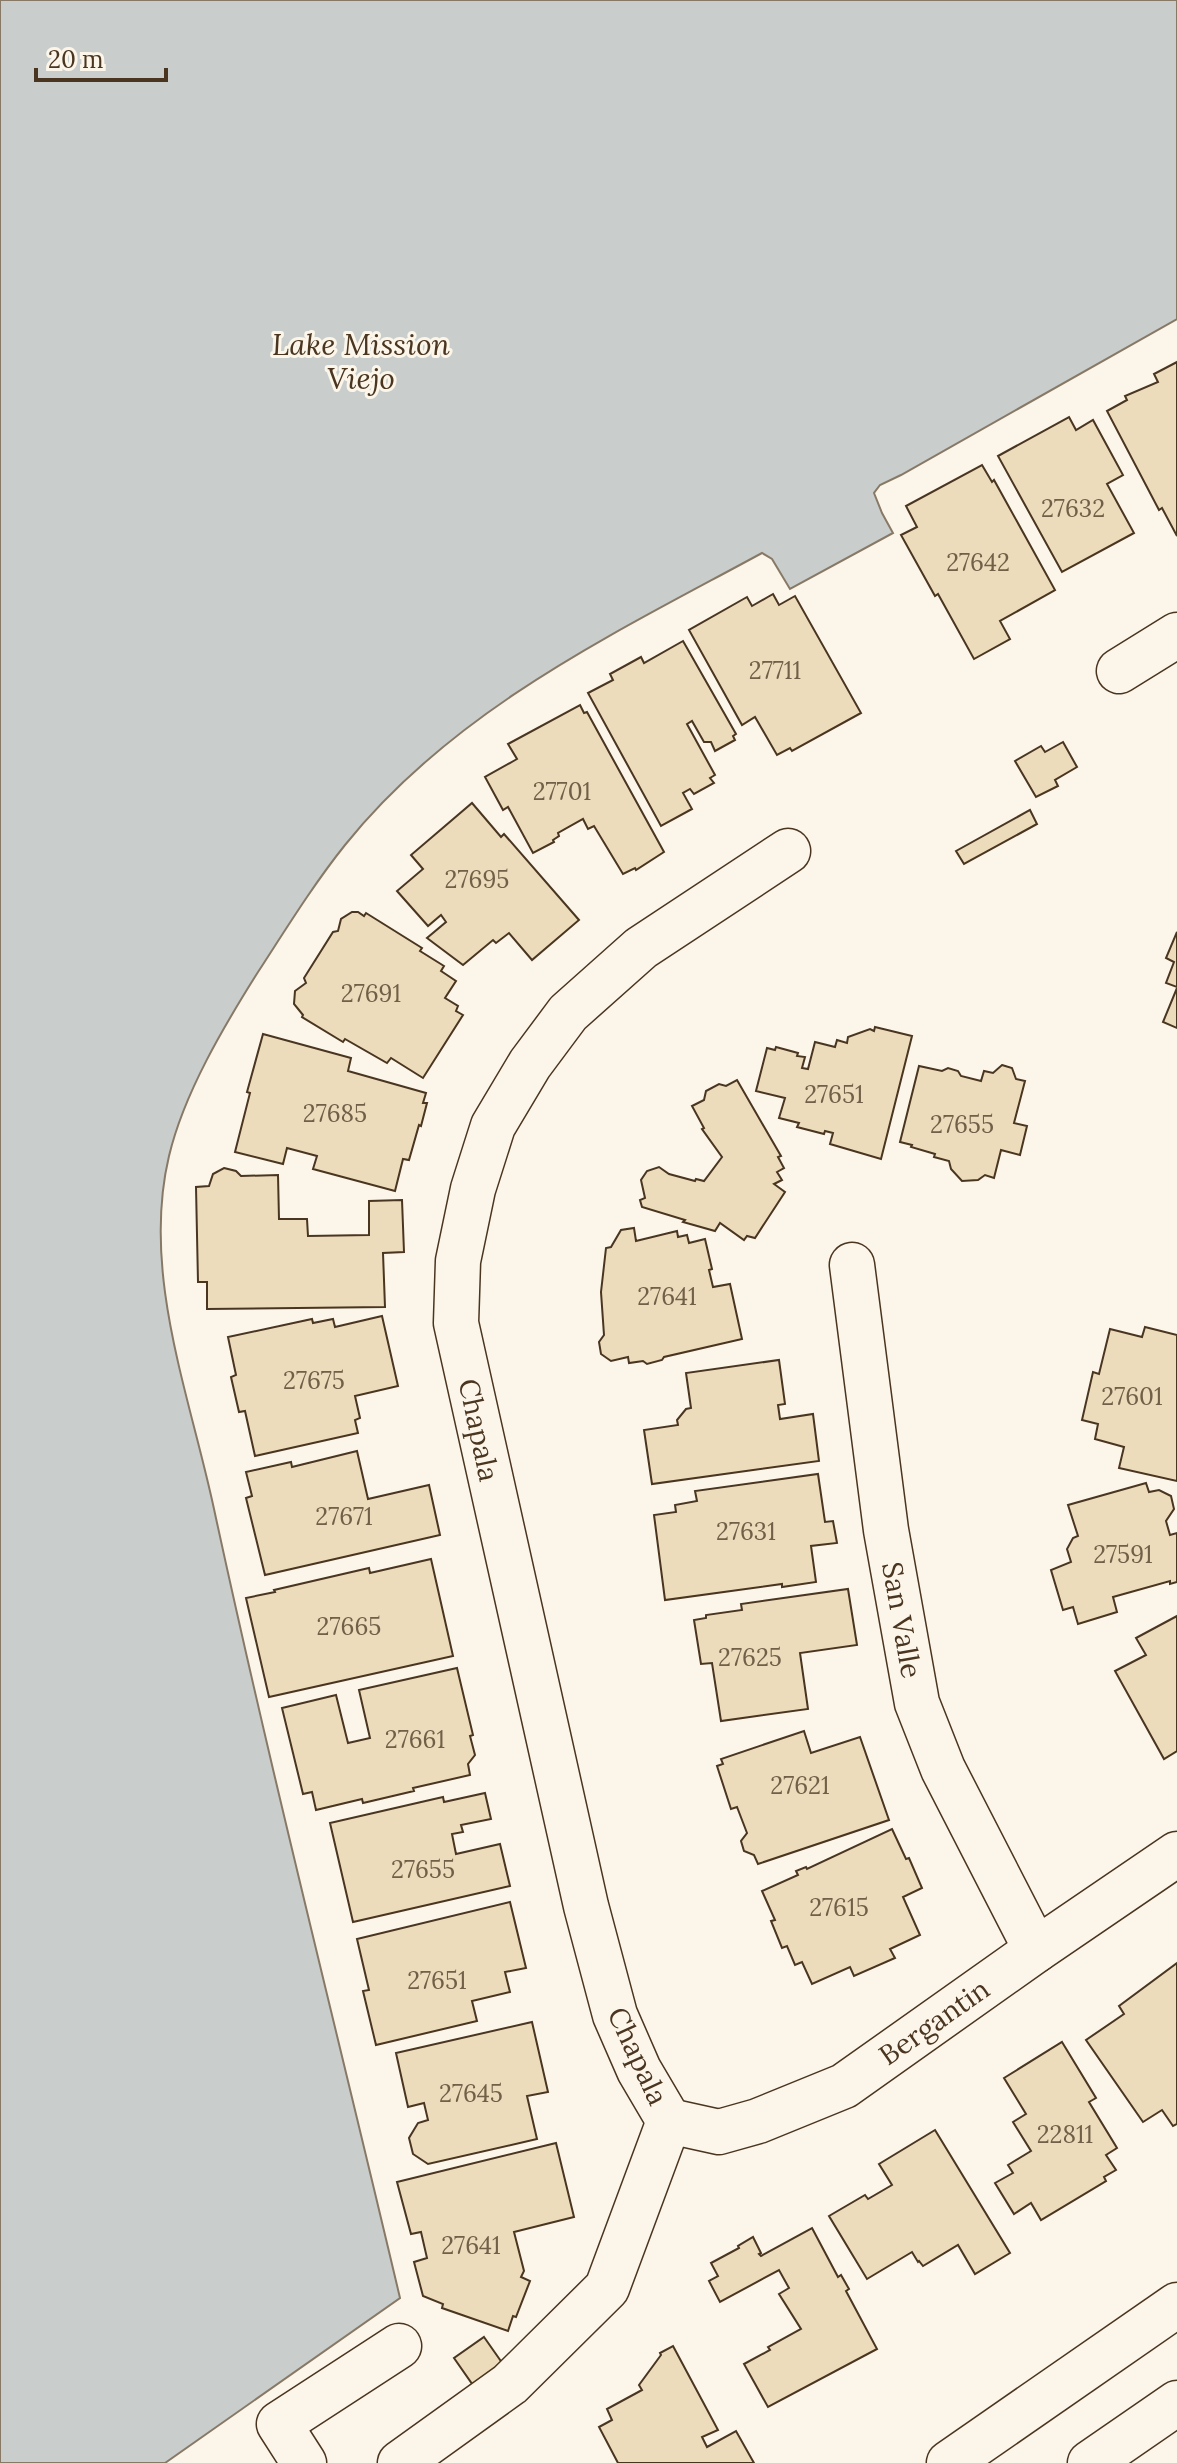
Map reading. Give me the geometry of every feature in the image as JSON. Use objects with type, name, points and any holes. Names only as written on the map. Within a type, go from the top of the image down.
[{"type":"street","points":[[1119,671],[1177,635]]},
{"type":"street","name":"Chapala","points":[[669,2121],[639,2070],[615,2015],[586,1906],[456,1323],[458,1261],[473,1189],[493,1126],[530,1064],[568,1013],[641,948],[788,851]]},
{"type":"street","name":"San Valle","points":[[852,1265],[886,1530],[917,1703],[943,1769],[1036,1950]]},
{"type":"street","name":"Bergantin","points":[[669,2121],[719,2132],[758,2121],[844,2086],[1177,1854]]},
{"type":"street","points":[[400,2463],[510,2384],[607,2288],[669,2121]]},
{"type":"street","points":[[949,2463],[1177,2305]]},
{"type":"street","points":[[304,2463],[279,2424],[399,2346]]},
{"type":"street","points":[[1090,2463],[1177,2403]]},
{"type":"water","name":"Lake Mission Viejo","points":[[0,0],[1177,0],[1177,319],[880,485],[874,493],[893,533],[790,589],[772,559],[762,553],[538,678],[435,753],[388,797],[322,876],[232,1015],[184,1108],[169,1156],[162,1200],[161,1245],[172,1334],[400,2298],[165,2463],[0,2463]]},
{"type":"building","points":[[1177,362],[1177,536],[1162,508],[1159,510],[1107,411],[1127,400],[1125,396],[1158,382],[1154,374]]},
{"type":"building","points":[[1069,417],[1076,430],[1093,420],[1123,475],[1107,484],[1134,533],[1062,572],[998,456]]},
{"type":"building","points":[[982,465],[992,482],[994,480],[1055,590],[1000,621],[1010,639],[974,659],[901,535],[917,527],[906,506]]},
{"type":"building","points":[[773,594],[779,605],[795,596],[861,713],[792,751],[790,748],[777,755],[755,717],[742,725],[689,630],[747,597],[752,606]]},
{"type":"building","points":[[683,641],[736,734],[733,736],[735,740],[715,751],[711,742],[704,742],[692,721],[687,724],[715,775],[710,778],[714,783],[694,794],[690,789],[683,793],[692,809],[661,826],[588,693],[613,680],[610,674],[641,657],[644,663]]},
{"type":"building","points":[[580,705],[584,713],[587,712],[664,852],[636,870],[623,874],[594,826],[588,829],[583,819],[558,833],[554,842],[533,853],[508,807],[503,810],[485,777],[517,759],[508,744]]},
{"type":"building","points":[[1063,742],[1077,767],[1055,780],[1058,786],[1036,797],[1015,761],[1041,746],[1045,752]]},
{"type":"building","points":[[472,803],[501,837],[504,834],[579,920],[532,960],[509,933],[496,943],[493,940],[463,965],[427,938],[446,922],[441,915],[428,926],[397,891],[423,869],[411,855]]},
{"type":"building","points":[[1030,810],[1037,824],[964,864],[956,851]]},
{"type":"building","points":[[352,912],[364,916],[366,913],[422,948],[420,951],[444,966],[441,971],[456,981],[445,998],[458,1006],[456,1011],[463,1015],[423,1078],[391,1058],[387,1063],[345,1039],[343,1042],[302,1017],[294,1004],[295,991],[306,983],[304,978],[333,932],[338,931],[341,919]]},
{"type":"building","points":[[1177,932],[1177,987],[1166,983],[1174,962],[1166,958]]},
{"type":"building","points":[[1177,988],[1177,1028],[1163,1022]]},
{"type":"building","points":[[875,1027],[912,1036],[881,1159],[830,1144],[833,1133],[825,1131],[824,1134],[797,1127],[799,1123],[779,1118],[785,1098],[756,1091],[767,1048],[775,1050],[776,1047],[798,1053],[797,1056],[805,1057],[802,1068],[808,1069],[815,1042],[835,1047],[837,1040],[847,1043],[848,1037],[870,1029],[874,1031]]},
{"type":"building","points":[[263,1034],[351,1058],[348,1071],[426,1093],[423,1103],[427,1103],[421,1126],[409,1160],[403,1159],[395,1191],[313,1169],[317,1156],[287,1148],[283,1164],[235,1152]]},
{"type":"building","points":[[1002,1065],[1012,1068],[1016,1079],[1025,1081],[1014,1123],[1027,1126],[1020,1155],[1001,1150],[994,1178],[985,1175],[978,1180],[962,1181],[951,1169],[949,1161],[900,1142],[919,1066],[942,1071],[948,1068],[958,1071],[961,1076],[981,1081],[984,1071],[993,1073]]},
{"type":"building","points":[[737,1080],[781,1156],[778,1157],[784,1168],[777,1172],[782,1180],[774,1184],[785,1192],[755,1238],[747,1236],[744,1240],[720,1223],[715,1231],[683,1222],[685,1220],[642,1207],[640,1200],[645,1198],[641,1180],[647,1171],[659,1167],[669,1174],[704,1181],[722,1157],[702,1129],[692,1106],[704,1100],[706,1091]]},
{"type":"building","points":[[224,1168],[241,1176],[278,1175],[279,1219],[307,1219],[308,1236],[369,1235],[369,1201],[402,1200],[404,1252],[383,1253],[385,1307],[207,1309],[207,1282],[198,1282],[196,1187],[209,1186],[213,1174]]},
{"type":"building","points":[[634,1228],[636,1241],[677,1231],[678,1237],[687,1235],[689,1243],[705,1239],[713,1287],[730,1284],[742,1339],[664,1357],[647,1364],[643,1361],[629,1363],[628,1357],[611,1361],[601,1354],[599,1342],[604,1335],[601,1292],[606,1248],[611,1247],[621,1230]]},
{"type":"building","points":[[382,1316],[398,1386],[355,1396],[360,1418],[355,1420],[358,1433],[255,1456],[245,1411],[239,1412],[231,1377],[236,1375],[228,1337],[312,1319],[313,1323],[333,1319],[335,1327]]},
{"type":"building","points":[[1145,1327],[1177,1335],[1177,1481],[1119,1468],[1124,1447],[1095,1439],[1098,1424],[1082,1420],[1093,1372],[1099,1374],[1110,1329],[1142,1337]]},
{"type":"building","points":[[779,1360],[785,1404],[778,1405],[780,1419],[813,1414],[819,1461],[652,1484],[644,1430],[678,1425],[677,1420],[686,1409],[691,1408],[686,1373]]},
{"type":"building","points":[[357,1451],[368,1499],[429,1485],[440,1535],[265,1575],[246,1498],[252,1496],[246,1472],[291,1462],[292,1467]]},
{"type":"building","points":[[818,1474],[825,1522],[833,1521],[837,1543],[811,1546],[816,1582],[665,1600],[654,1515],[676,1512],[675,1505],[697,1501],[695,1491]]},
{"type":"building","points":[[1146,1483],[1149,1492],[1159,1490],[1171,1496],[1174,1509],[1166,1521],[1170,1535],[1177,1533],[1177,1582],[1170,1584],[1170,1581],[1113,1597],[1117,1612],[1078,1624],[1073,1607],[1063,1610],[1051,1570],[1071,1562],[1067,1549],[1073,1538],[1078,1536],[1068,1505]]},
{"type":"building","points":[[431,1559],[453,1656],[269,1697],[246,1598],[369,1568],[370,1573]]},
{"type":"building","points":[[848,1589],[857,1645],[800,1653],[808,1709],[721,1721],[712,1663],[701,1664],[694,1620],[706,1618],[706,1615],[742,1610],[741,1604]]},
{"type":"building","points":[[1177,1616],[1177,1751],[1164,1759],[1115,1671],[1146,1655],[1136,1638]]},
{"type":"building","points":[[457,1668],[473,1735],[470,1736],[475,1755],[468,1764],[470,1775],[363,1803],[362,1799],[316,1810],[312,1792],[303,1794],[282,1708],[336,1695],[348,1743],[370,1738],[359,1690]]},
{"type":"building","points":[[804,1731],[811,1753],[860,1737],[889,1820],[758,1864],[754,1855],[744,1851],[741,1841],[747,1833],[737,1807],[731,1809],[717,1766],[723,1764],[721,1759]]},
{"type":"building","points":[[485,1793],[491,1819],[461,1825],[463,1832],[452,1834],[456,1854],[500,1844],[510,1886],[353,1922],[330,1823],[443,1797],[444,1802]]},
{"type":"building","points":[[892,1829],[922,1888],[903,1897],[920,1935],[890,1949],[895,1958],[854,1976],[850,1967],[812,1984],[802,1962],[795,1965],[787,1946],[782,1948],[771,1921],[775,1920],[762,1891],[798,1875],[796,1871],[807,1869]]},
{"type":"building","points":[[510,1902],[526,1968],[505,1972],[510,1992],[472,2001],[477,2021],[376,2045],[363,1991],[369,1990],[357,1939]]},
{"type":"building","points":[[1177,1963],[1177,2124],[1173,2126],[1162,2110],[1143,2122],[1086,2040],[1124,2014],[1119,2006]]},
{"type":"building","points":[[532,2022],[548,2092],[527,2096],[537,2139],[428,2164],[413,2154],[409,2138],[418,2123],[428,2120],[424,2103],[408,2107],[396,2053]]},
{"type":"building","points":[[1062,2042],[1096,2098],[1089,2102],[1117,2148],[1106,2155],[1116,2170],[1104,2177],[1106,2181],[1041,2220],[1031,2203],[1014,2214],[995,2183],[1013,2173],[1008,2165],[1031,2151],[1013,2122],[1026,2114],[1004,2078]]},
{"type":"building","points":[[935,2130],[1010,2253],[975,2274],[958,2245],[923,2266],[912,2252],[867,2279],[829,2216],[865,2195],[868,2199],[892,2185],[879,2164]]},
{"type":"building","points":[[556,2143],[574,2217],[514,2232],[524,2271],[521,2277],[530,2281],[508,2331],[442,2308],[443,2304],[423,2296],[414,2262],[427,2258],[421,2232],[411,2234],[397,2182]]},
{"type":"building","points":[[812,2228],[838,2277],[841,2275],[849,2289],[846,2291],[877,2349],[768,2407],[744,2364],[801,2329],[779,2294],[789,2288],[779,2270],[720,2302],[709,2281],[718,2276],[711,2263],[753,2237],[761,2256]]},
{"type":"building","points":[[484,2337],[505,2367],[475,2388],[454,2358]]},
{"type":"building","points":[[673,2346],[718,2430],[702,2437],[707,2447],[736,2431],[754,2463],[618,2463],[599,2427],[612,2420],[607,2409],[642,2390],[639,2385],[660,2353]]}]
